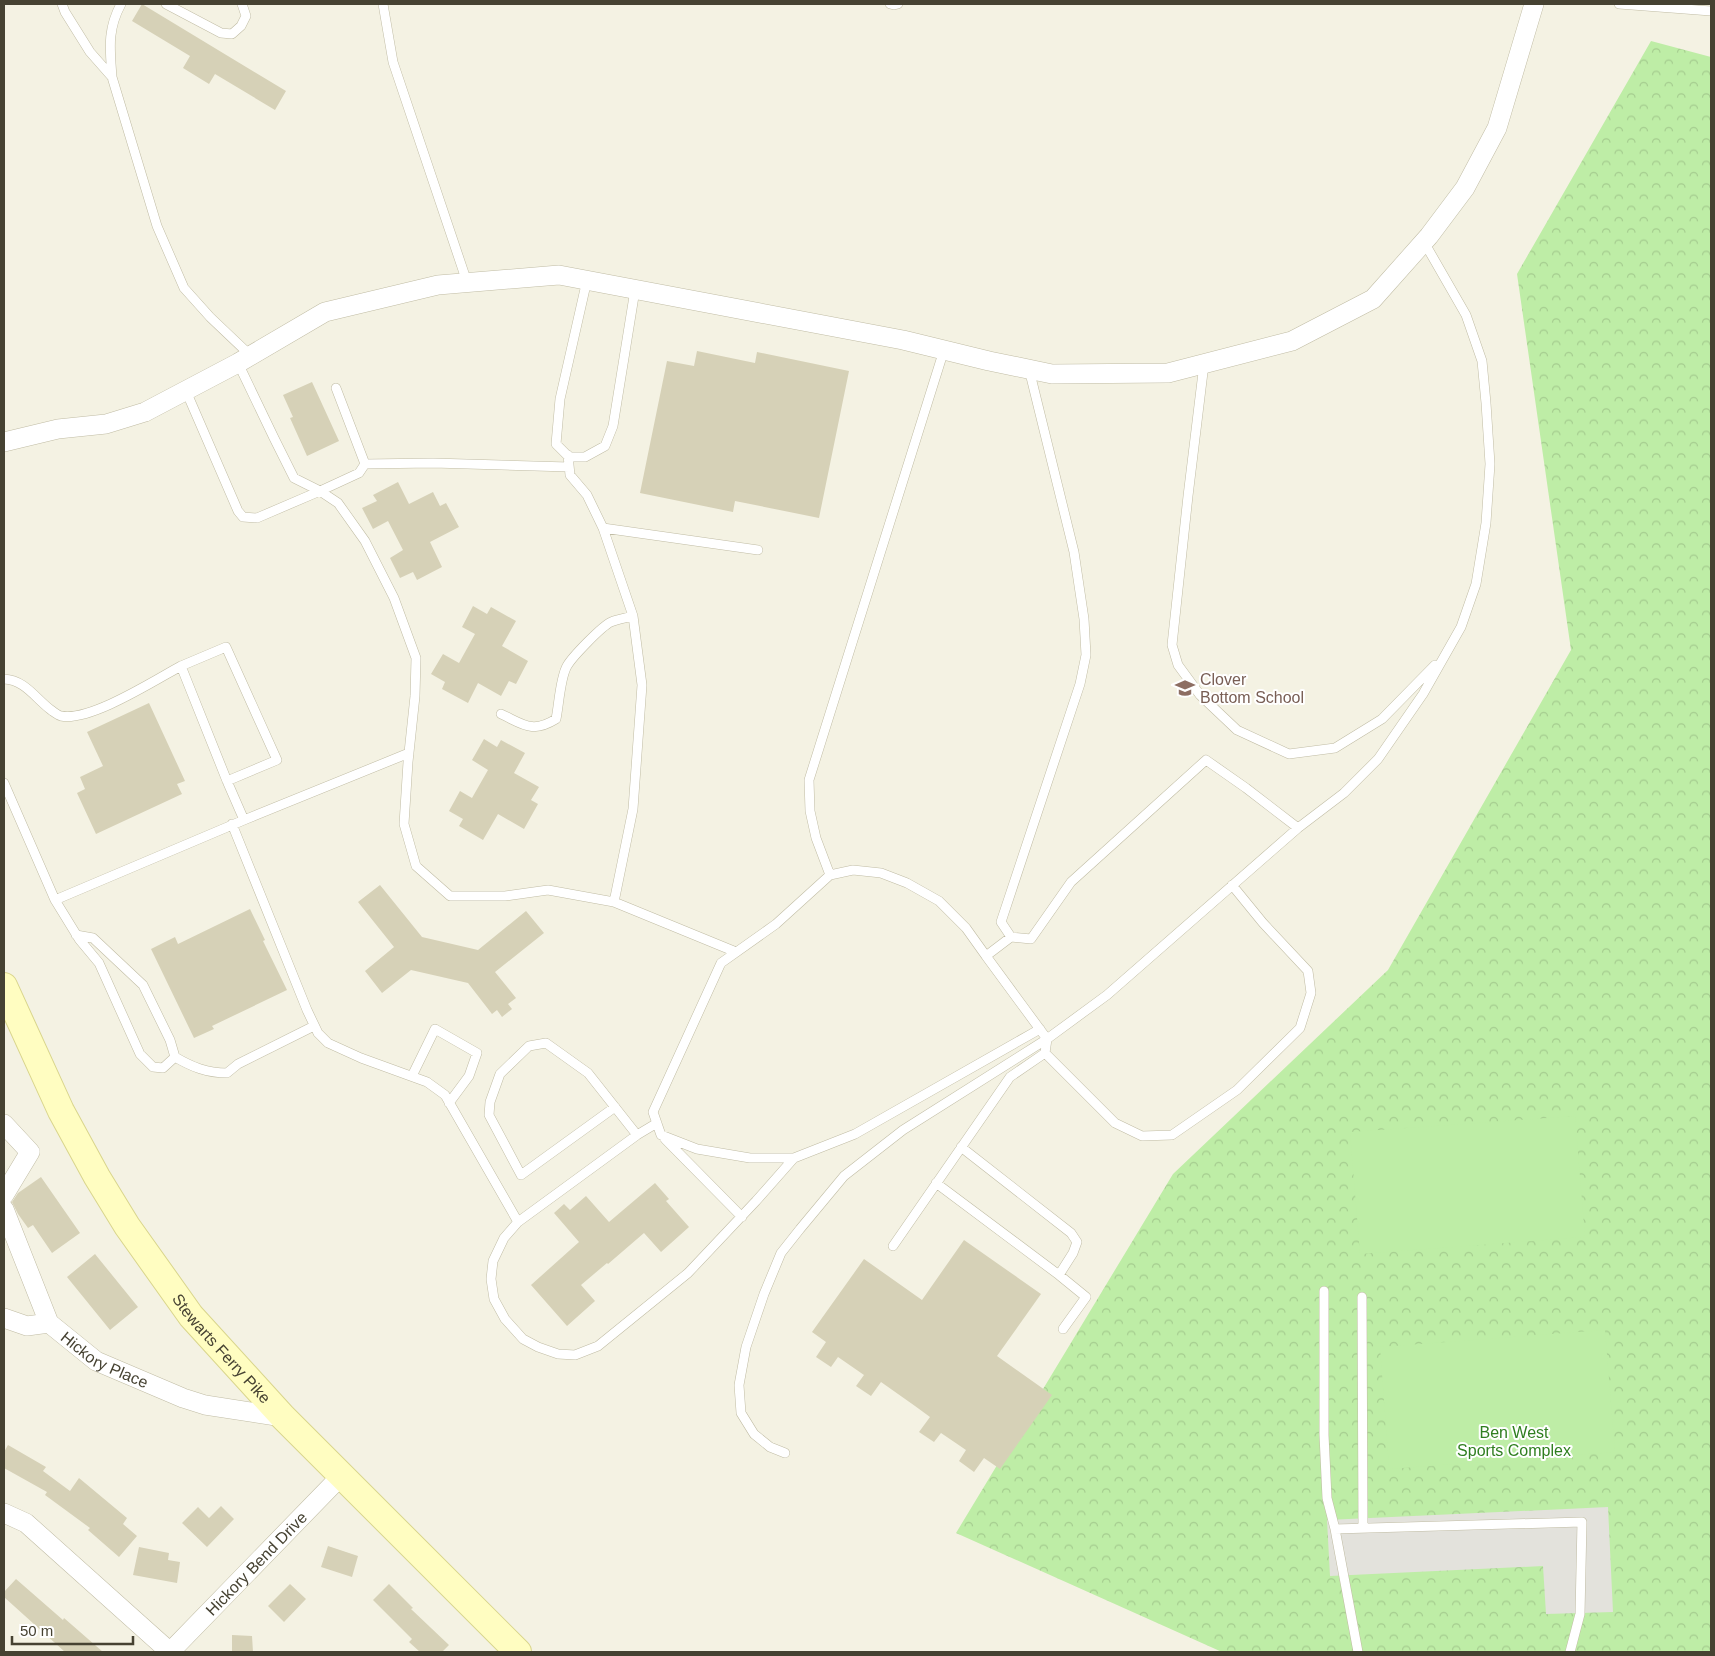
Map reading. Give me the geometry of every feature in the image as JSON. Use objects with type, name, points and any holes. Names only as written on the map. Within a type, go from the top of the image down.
[{"type":"main road","name":"Stewarts Ferry Pike","points":[[4,986],[61,1111],[97,1177],[127,1226],[191,1316],[283,1417],[518,1652]]},
{"type":"street","points":[[4,442],[58,429],[106,424],[146,412],[326,312],[438,285],[467,282],[559,275],[903,340],[1052,374],[1168,373],[1292,341],[1373,299],[1424,242],[1465,188],[1497,128],[1534,4]]},
{"type":"street","points":[[4,1124],[30,1152],[4,1196]]},
{"type":"street","name":"Hickory Place","points":[[4,1209],[49,1323],[96,1361],[183,1398],[205,1405],[283,1417]]},
{"type":"street","points":[[4,1318],[27,1326],[49,1323]]},
{"type":"street","name":"Hickory Bend Drive","points":[[170,1652],[342,1475]]},
{"type":"street","points":[[4,1513],[26,1523],[170,1652]]},
{"type":"lane","points":[[62,4],[90,52],[112,77]]},
{"type":"lane","points":[[121,4],[112,24],[110,45],[112,77],[157,226],[184,288],[244,359],[274,438],[294,478],[320,491],[338,503],[366,542],[394,598],[416,658],[415,696],[404,824],[416,866],[450,896],[505,896],[548,890],[614,902],[736,952]]},
{"type":"lane","points":[[166,4],[221,33],[232,34],[241,26],[246,16],[242,4]]},
{"type":"lane","points":[[383,4],[393,62],[467,282]]},
{"type":"lane","points":[[890,4],[898,4]]},
{"type":"lane","points":[[1618,4],[1711,11]]},
{"type":"lane","points":[[785,1452],[770,1447],[754,1434],[741,1413],[739,1385],[746,1347],[764,1294],[781,1254],[800,1229],[844,1176],[903,1130],[1047,1039],[1107,995],[1298,828],[1344,793],[1378,759],[1423,694],[1462,627],[1476,584],[1486,523],[1490,464],[1482,361],[1466,315],[1424,242]]},
{"type":"lane","points":[[587,280],[560,400],[556,444],[569,457],[585,457],[605,446],[613,426],[635,290]]},
{"type":"lane","points":[[830,875],[816,838],[812,820],[809,780],[944,350]]},
{"type":"lane","points":[[1204,364],[1172,645],[1178,665],[1200,695],[1237,730],[1289,754],[1335,748],[1382,719],[1445,656]]},
{"type":"lane","points":[[1011,937],[1001,922],[1080,684],[1086,655],[1084,619],[1074,552],[1029,370]]},
{"type":"lane","points":[[336,388],[365,464]]},
{"type":"lane","points":[[186,391],[238,511],[243,517],[257,518],[320,491],[358,473],[365,464]]},
{"type":"lane","points":[[568,455],[570,475],[587,495],[603,528],[633,616],[642,685],[633,809],[614,902]]},
{"type":"lane","points":[[365,464],[433,463],[569,467]]},
{"type":"lane","points":[[603,528],[758,550]]},
{"type":"lane","points":[[500,714],[530,727],[546,726],[556,719],[566,667],[609,623],[633,616]]},
{"type":"lane","points":[[4,679],[22,683],[46,706],[60,716],[75,716],[108,706],[181,666],[226,647],[278,760],[227,781]]},
{"type":"lane","points":[[181,666],[244,820]]},
{"type":"lane","points":[[55,900],[232,824],[409,753]]},
{"type":"lane","points":[[986,956],[1011,937],[1030,940],[1071,882],[1206,760],[1298,828]]},
{"type":"lane","points":[[4,783],[55,900],[76,935],[99,963],[140,1054],[153,1067],[163,1068],[176,1057]]},
{"type":"lane","points":[[232,824],[318,1033],[328,1043],[361,1058],[427,1082],[444,1096],[518,1222]]},
{"type":"lane","points":[[742,1217],[661,1135],[653,1112],[721,963],[776,924],[830,875],[853,870],[881,873],[907,882],[938,901],[966,928],[1047,1039],[1045,1053],[1010,1077],[892,1246]]},
{"type":"lane","points":[[1045,1053],[1115,1122],[1142,1136],[1172,1135],[1236,1090],[1300,1028],[1311,993],[1308,970],[1263,923],[1232,885]]},
{"type":"lane","points":[[76,935],[93,938],[143,985],[170,1040],[176,1057],[192,1067],[213,1073],[227,1073],[238,1064],[314,1026]]},
{"type":"lane","points":[[412,1076],[435,1029],[477,1053],[469,1076],[449,1102]]},
{"type":"lane","points":[[661,1135],[697,1149],[750,1158],[794,1158],[854,1134],[1040,1029]]},
{"type":"lane","points":[[615,1107],[521,1175],[489,1115],[490,1102],[500,1074],[530,1046],[546,1043],[588,1073],[615,1107],[637,1135]]},
{"type":"lane","points":[[657,1123],[637,1135],[518,1222],[504,1238],[493,1261],[491,1279],[494,1299],[505,1318],[523,1339],[552,1352],[575,1355],[598,1346],[688,1273],[742,1217],[794,1158]]},
{"type":"lane","points":[[961,1147],[1071,1233],[1077,1242],[1073,1253],[1059,1275]]},
{"type":"lane","points":[[936,1183],[1086,1297],[1062,1329]]},
{"type":"lane","points":[[1324,1291],[1327,1498],[1336,1528],[1358,1652]]},
{"type":"lane","points":[[1362,1297],[1363,1528]]},
{"type":"lane","points":[[1336,1528],[1582,1522],[1580,1614],[1570,1652]]},
{"type":"green space","name":"Ben West Sports Complex","points":[[1651,41],[1711,57],[1711,1652],[1222,1652],[956,1533],[1173,1174],[1388,970],[1571,650],[1517,274]]},
{"type":"green space","points":[[1575,1116],[1585,1237],[1360,1254],[1350,1132]]},
{"type":"green space","name":"Ben West Sports Complex","points":[[1605,1330],[1615,1452],[1389,1469],[1380,1347]]},
{"type":"shaded area","points":[[1608,1507],[1613,1612],[1546,1614],[1543,1566],[1330,1576],[1327,1520]]},
{"type":"building","points":[[142,4],[286,91],[275,110],[215,74],[209,84],[183,68],[190,56],[132,21]]},
{"type":"building","points":[[697,351],[755,363],[757,352],[849,371],[819,518],[735,501],[733,512],[640,493],[667,361],[694,366]]},
{"type":"building","points":[[312,382],[339,441],[307,456],[290,418],[293,417],[283,395]]},
{"type":"building","points":[[398,482],[409,504],[433,492],[440,506],[446,503],[459,527],[430,542],[442,567],[417,580],[413,572],[400,578],[390,558],[403,550],[388,521],[373,529],[362,508],[377,501],[373,495]]},
{"type":"building","points":[[473,606],[487,614],[491,607],[516,621],[502,646],[528,661],[516,684],[509,681],[501,696],[478,683],[468,703],[442,689],[445,682],[431,674],[443,654],[459,663],[475,634],[462,627]]},
{"type":"building","points":[[149,703],[185,781],[177,784],[182,794],[96,834],[77,793],[85,789],[80,777],[103,766],[87,732]]},
{"type":"building","points":[[484,739],[497,747],[501,740],[525,753],[514,773],[539,787],[531,800],[538,804],[524,829],[498,814],[483,840],[459,826],[463,819],[449,811],[460,791],[472,798],[488,770],[472,760]]},
{"type":"building","points":[[380,885],[422,937],[478,950],[526,911],[544,933],[495,972],[516,998],[508,1004],[512,1009],[502,1017],[497,1010],[492,1014],[468,983],[411,970],[382,993],[365,971],[394,947],[358,902]]},
{"type":"building","points":[[250,909],[287,990],[212,1026],[214,1029],[194,1038],[151,949],[175,937],[178,944]]},
{"type":"building","points":[[41,1177],[80,1233],[52,1253],[33,1225],[28,1228],[12,1202],[18,1193]]},
{"type":"building","points":[[655,1183],[669,1199],[666,1201],[689,1227],[661,1252],[644,1233],[607,1263],[581,1285],[595,1301],[567,1326],[531,1285],[579,1242],[554,1213],[564,1204],[570,1210],[586,1196],[609,1222]]},
{"type":"building","points":[[964,1240],[1041,1294],[997,1356],[1052,1395],[1000,1469],[984,1458],[974,1472],[959,1461],[966,1450],[941,1433],[934,1442],[919,1432],[930,1417],[915,1406],[881,1382],[871,1396],[856,1386],[864,1375],[838,1357],[831,1367],[816,1357],[826,1342],[812,1332],[864,1259],[922,1300]]},
{"type":"building","points":[[95,1254],[138,1307],[110,1330],[67,1277]]},
{"type":"building","points":[[8,1445],[46,1467],[43,1471],[70,1491],[79,1478],[127,1518],[123,1524],[137,1536],[119,1557],[88,1530],[90,1528],[45,1495],[47,1492],[4,1468],[4,1452]]},
{"type":"building","points":[[221,1506],[234,1519],[207,1547],[182,1523],[198,1507],[209,1518]]},
{"type":"building","points":[[328,1546],[358,1556],[352,1577],[321,1567]]},
{"type":"building","points":[[139,1547],[169,1553],[168,1560],[180,1562],[177,1583],[133,1575]]},
{"type":"building","points":[[16,1579],[103,1652],[65,1652],[4,1597],[4,1592]]},
{"type":"building","points":[[290,1584],[306,1599],[284,1622],[268,1606]]},
{"type":"building","points":[[389,1584],[413,1608],[411,1609],[449,1645],[442,1652],[420,1652],[409,1642],[412,1639],[373,1600]]},
{"type":"building","points":[[232,1635],[252,1636],[253,1652],[232,1652]]},
{"type":"place","name":"Clover Bottom School","points":[[1185,688]]}]
